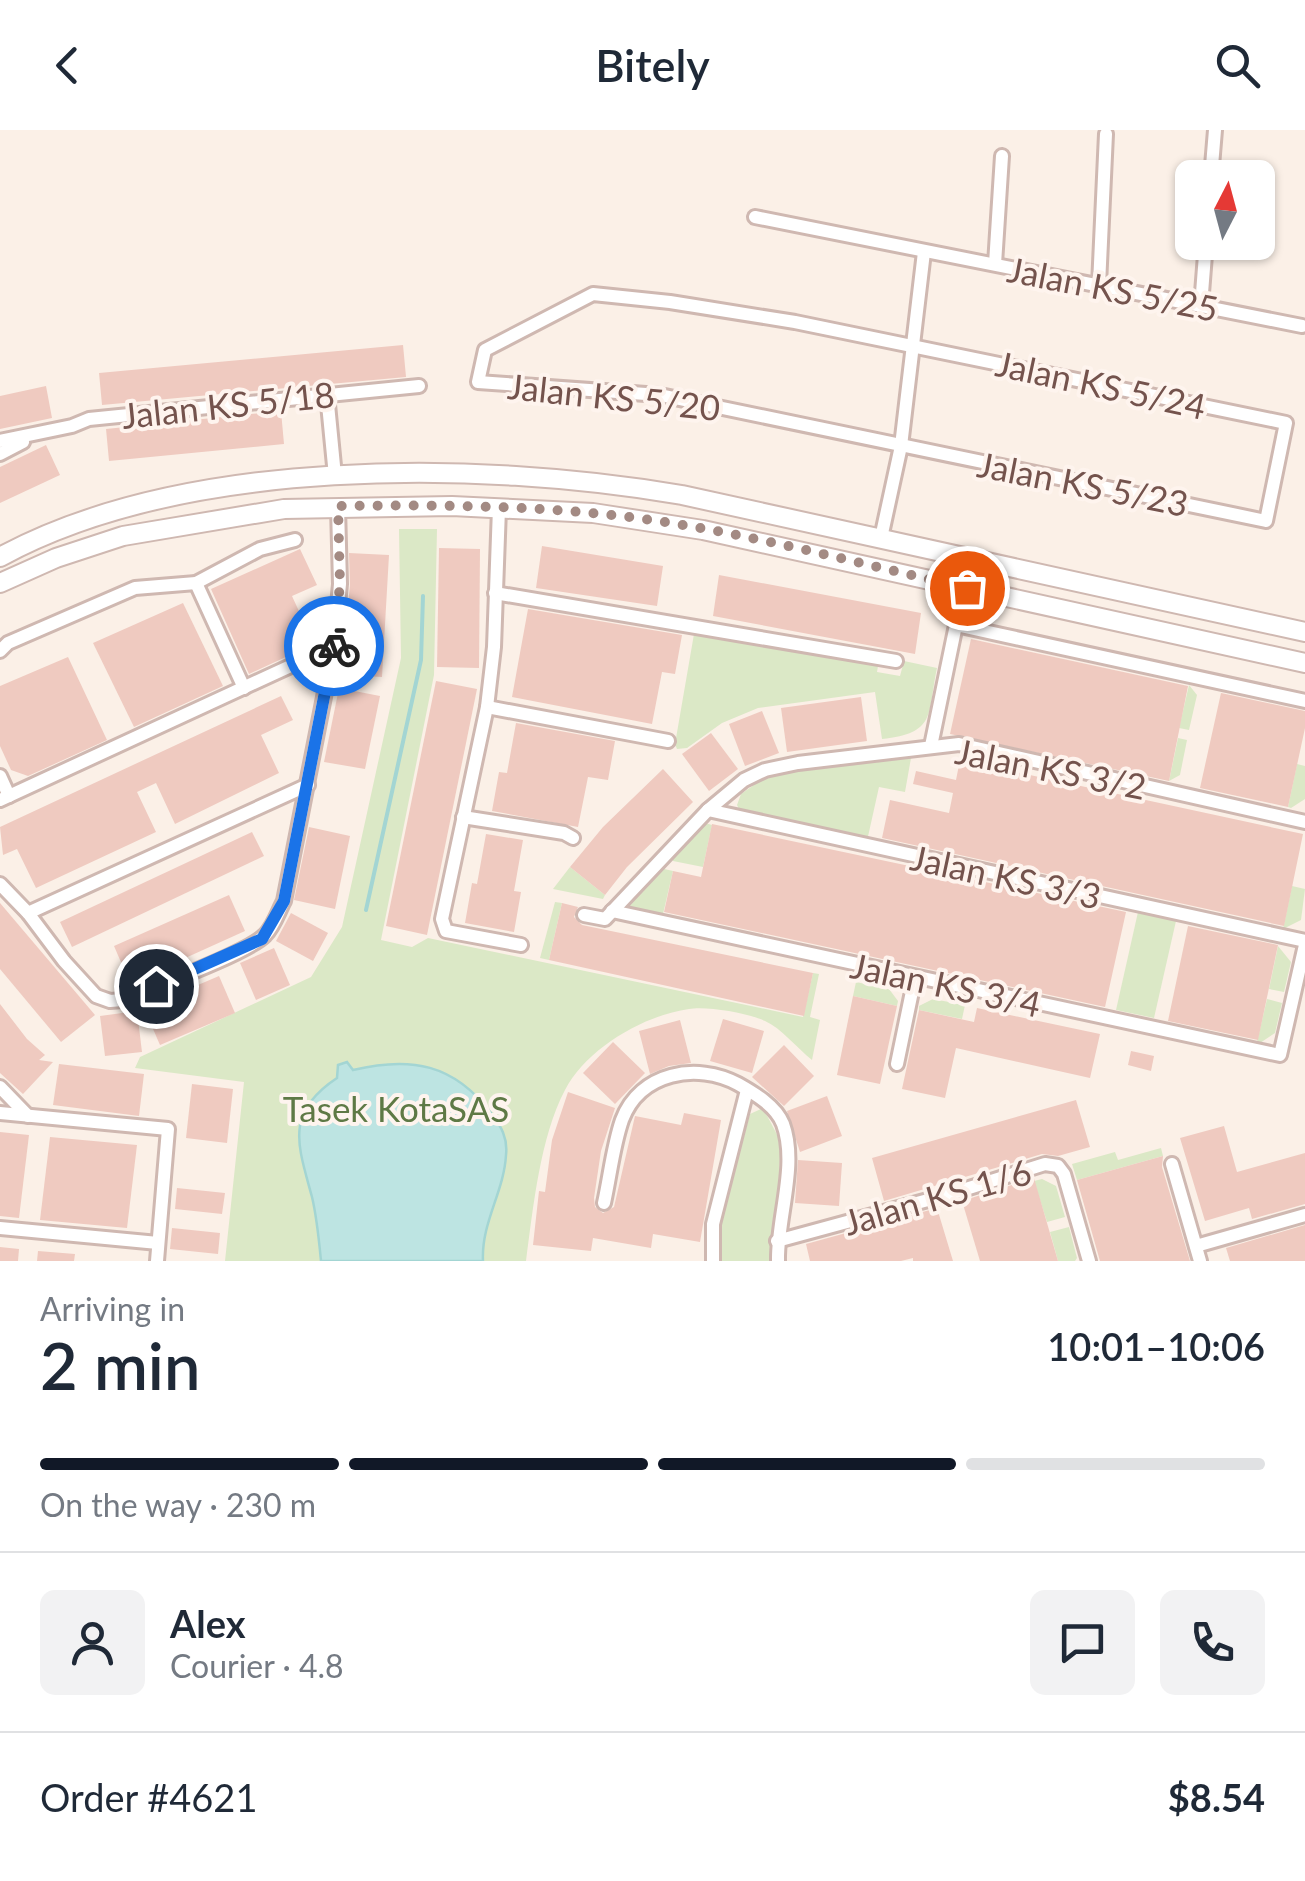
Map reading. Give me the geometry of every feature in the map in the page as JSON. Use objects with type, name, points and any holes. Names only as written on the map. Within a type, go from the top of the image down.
[{"type":"street","points":[[1212,160],[1215,130]]},
{"type":"street","points":[[1099,285],[1106,134]]},
{"type":"street","points":[[995,264],[1002,156]]},
{"type":"street","name":"Jalan KS 5/25","points":[[755,218],[1302,326]]},
{"type":"street","points":[[881,538],[915,347],[924,252]]},
{"type":"street","points":[[1200,306],[1204,260]]},
{"type":"street","name":"Jalan KS 5/24","points":[[592,294],[794,322],[1286,423],[1266,521]]},
{"type":"street","name":"Jalan KS 5/20","points":[[592,294],[485,350],[478,382],[660,395],[900,446]]},
{"type":"street","name":"Jalan KS 5/18","points":[[0,441],[89,419],[420,386]]},
{"type":"street","points":[[327,394],[335,476]]},
{"type":"street","name":"Jalan KS 5/18","points":[[0,454],[39,434]]},
{"type":"street","name":"Jalan KS 5/23","points":[[900,446],[1266,521]]},
{"type":"street","points":[[0,557],[75,524],[144,502],[236,487],[335,476],[518,476],[632,486],[1305,632]]},
{"type":"street","points":[[0,884],[28,912],[96,996],[110,1000],[123,1000],[262,939],[284,901],[334,646],[340,584],[338,506]]},
{"type":"street","points":[[500,508],[494,647],[487,708],[442,919],[446,931],[521,946]]},
{"type":"street","points":[[0,583],[84,548],[156,529],[284,509],[500,508],[593,513],[704,530],[1305,663]]},
{"type":"street","points":[[0,651],[8,643],[135,588],[196,583],[260,548],[295,540]]},
{"type":"street","points":[[196,583],[244,688]]},
{"type":"street","points":[[495,593],[896,661]]},
{"type":"street","points":[[931,746],[956,626],[1305,701]]},
{"type":"street","points":[[0,776],[4,798],[334,646]]},
{"type":"street","points":[[487,708],[668,741]]},
{"type":"street","name":"Jalan KS 3/2","points":[[612,912],[708,810],[744,780],[765,770],[931,746],[959,744],[1305,822]]},
{"type":"street","points":[[28,912],[308,786]]},
{"type":"street","name":"Jalan KS 3/3","points":[[708,810],[1305,943]]},
{"type":"street","points":[[463,817],[564,832],[573,838]]},
{"type":"street","name":"Jalan KS 3/4","points":[[584,915],[605,919],[612,912],[1280,1055],[1305,943]]},
{"type":"street","points":[[897,1064],[915,977]]},
{"type":"street","points":[[604,1203],[623,1118],[632,1103],[654,1083],[677,1073],[712,1073],[747,1090],[772,1107],[782,1120],[787,1163],[778,1261]]},
{"type":"street","points":[[0,1086],[28,1116]]},
{"type":"street","points":[[713,1261],[712,1231],[747,1090]]},
{"type":"street","points":[[0,1113],[168,1130],[156,1261]]},
{"type":"street","name":"Jalan KS 1/6","points":[[777,1242],[1045,1164],[1058,1166],[1064,1174],[1089,1261]]},
{"type":"street","points":[[1172,1164],[1200,1261]]},
{"type":"street","points":[[1196,1246],[1305,1215]]},
{"type":"street","points":[[0,1228],[158,1243]]},
{"type":"green space","name":"Tasek KotaSAS","points":[[399,529],[437,529],[434,675],[381,940],[412,947],[428,938],[803,1017],[813,973],[819,974],[810,1017],[820,1020],[812,1060],[765,1021],[716,1009],[672,1013],[618,1036],[575,1075],[556,1109],[539,1174],[526,1261],[225,1261],[244,1082],[135,1068],[140,1057],[311,977],[342,927],[401,658]]},
{"type":"green space","points":[[694,634],[878,666],[877,672],[900,676],[904,661],[937,668],[930,710],[921,726],[912,732],[882,739],[875,692],[758,708],[722,723],[687,748],[677,749]]},
{"type":"green space","points":[[1189,685],[1197,695],[1189,730],[1179,728]]},
{"type":"green space","points":[[1178,738],[1187,740],[1180,775],[1169,781]]},
{"type":"green space","points":[[911,758],[905,792],[879,787],[867,841],[740,811],[737,805],[741,794],[761,780],[784,773]]},
{"type":"green space","points":[[1297,764],[1305,766],[1305,799],[1291,808],[1288,807]]},
{"type":"green space","points":[[705,823],[712,825],[703,867],[673,861],[672,856]]},
{"type":"green space","points":[[570,867],[605,895],[603,899],[553,889]]},
{"type":"green space","points":[[660,868],[673,871],[663,914],[628,906],[627,902]]},
{"type":"green space","points":[[1292,886],[1305,889],[1301,920],[1283,929]]},
{"type":"green space","points":[[555,902],[562,903],[549,960],[540,958]]},
{"type":"green space","points":[[1138,912],[1176,921],[1154,1018],[1116,1010]]},
{"type":"green space","points":[[1278,946],[1291,962],[1284,992],[1269,989]]},
{"type":"green space","points":[[856,982],[889,989],[898,1001],[897,1006],[853,996]]},
{"type":"green space","points":[[933,999],[965,1005],[962,1019],[919,1010],[919,1006]]},
{"type":"green space","points":[[1267,999],[1282,1003],[1275,1033],[1260,1043],[1257,1042]]},
{"type":"green space","points":[[763,1108],[781,1142],[774,1261],[720,1261],[720,1223],[750,1114]]},
{"type":"green space","points":[[1161,1148],[1163,1156],[1077,1180],[1072,1164],[1115,1152],[1118,1160]]},
{"type":"green space","points":[[1042,1179],[1056,1186],[1065,1217],[1047,1222],[1034,1181]]},
{"type":"green space","points":[[1069,1227],[1077,1258],[1058,1261],[1050,1232]]},
{"type":"water","points":[[347,1062],[353,1070],[394,1064],[446,1074],[477,1097],[495,1118],[505,1138],[506,1155],[485,1234],[483,1261],[321,1261],[299,1131],[309,1104],[337,1078],[338,1065]]},
{"type":"building","points":[[403,345],[406,377],[102,405],[99,373]]},
{"type":"building","points":[[46,386],[52,418],[0,429],[0,396]]},
{"type":"building","points":[[281,411],[284,444],[109,461],[106,429]]},
{"type":"building","points":[[46,445],[60,475],[0,503],[0,467]]},
{"type":"building","points":[[542,546],[663,566],[657,606],[536,588]]},
{"type":"building","points":[[439,548],[480,549],[479,668],[437,667]]},
{"type":"building","points":[[300,549],[317,585],[292,596],[314,644],[249,674],[211,589]]},
{"type":"building","points":[[349,553],[389,555],[382,677],[341,675],[350,585]]},
{"type":"building","points":[[719,575],[921,613],[915,654],[713,616]]},
{"type":"building","points":[[183,603],[223,686],[134,727],[93,643]]},
{"type":"building","points":[[528,609],[682,635],[675,674],[662,672],[652,724],[512,697]]},
{"type":"building","points":[[971,639],[1188,686],[1169,781],[950,734]]},
{"type":"building","points":[[68,657],[107,740],[28,776],[11,770],[0,746],[0,686]]},
{"type":"building","points":[[436,681],[477,689],[427,935],[386,926]]},
{"type":"building","points":[[339,688],[380,696],[365,769],[324,762]]},
{"type":"building","points":[[1221,693],[1305,711],[1288,807],[1200,788]]},
{"type":"building","points":[[281,696],[293,720],[261,735],[279,773],[175,824],[156,783],[137,792],[156,832],[36,888],[17,849],[3,855],[0,827]]},
{"type":"building","points":[[861,697],[867,741],[787,752],[781,708]]},
{"type":"building","points":[[762,711],[779,753],[745,766],[729,724]]},
{"type":"building","points":[[516,723],[615,741],[608,780],[588,777],[578,827],[492,811],[499,772],[507,773]]},
{"type":"building","points":[[711,733],[738,769],[709,791],[682,754]]},
{"type":"building","points":[[960,760],[1303,834],[1284,926],[882,838],[890,800],[949,813],[953,793],[913,784],[916,771],[956,780]]},
{"type":"building","points":[[663,769],[693,802],[627,867],[605,895],[570,867],[603,827]]},
{"type":"building","points":[[712,824],[1126,912],[1105,1007],[664,912],[673,871],[701,877]]},
{"type":"building","points":[[309,827],[350,836],[335,909],[294,900]]},
{"type":"building","points":[[252,832],[264,856],[72,947],[60,922]]},
{"type":"building","points":[[486,834],[523,840],[514,891],[521,892],[514,932],[465,923]]},
{"type":"building","points":[[229,895],[245,931],[130,983],[114,946]]},
{"type":"building","points":[[0,903],[95,1015],[61,1042],[0,969]]},
{"type":"building","points":[[562,903],[578,907],[574,917],[582,925],[813,973],[804,1016],[549,960]]},
{"type":"building","points":[[291,913],[328,933],[313,961],[276,941]]},
{"type":"building","points":[[1188,926],[1278,945],[1258,1040],[1168,1021]]},
{"type":"building","points":[[274,948],[290,985],[256,1000],[240,963]]},
{"type":"building","points":[[219,976],[235,1013],[160,1045],[144,1008]]},
{"type":"building","points":[[853,996],[897,1006],[880,1084],[837,1075]]},
{"type":"building","points":[[0,1004],[45,1055],[39,1060],[53,1062],[23,1094],[0,1073]]},
{"type":"building","points":[[977,1008],[1100,1034],[1090,1078],[956,1048],[945,1098],[902,1089],[919,1010],[974,1022]]},
{"type":"building","points":[[137,1011],[142,1052],[105,1056],[100,1016]]},
{"type":"building","points":[[723,1019],[764,1031],[752,1073],[710,1061]]},
{"type":"building","points":[[680,1020],[691,1063],[650,1074],[639,1031]]},
{"type":"building","points":[[613,1042],[645,1073],[615,1104],[583,1073]]},
{"type":"building","points":[[784,1045],[814,1076],[784,1106],[752,1077]]},
{"type":"building","points":[[1131,1051],[1154,1056],[1151,1071],[1128,1065]]},
{"type":"building","points":[[59,1064],[144,1074],[139,1116],[53,1105]]},
{"type":"building","points":[[192,1084],[233,1089],[227,1143],[186,1138]]},
{"type":"building","points":[[568,1092],[615,1108],[601,1151],[594,1198],[595,1207],[603,1213],[614,1207],[635,1116],[681,1125],[684,1113],[721,1120],[700,1242],[653,1234],[651,1248],[593,1238],[591,1251],[533,1245],[539,1191],[545,1192],[552,1140]]},
{"type":"building","points":[[827,1096],[842,1136],[800,1152],[787,1111]]},
{"type":"building","points":[[1076,1100],[1090,1147],[1058,1156],[1042,1154],[884,1201],[872,1158]]},
{"type":"building","points":[[1224,1126],[1237,1172],[1305,1153],[1305,1204],[1252,1219],[1249,1208],[1205,1221],[1180,1138]]},
{"type":"building","points":[[0,1132],[29,1135],[19,1218],[0,1216]]},
{"type":"building","points":[[50,1137],[137,1145],[127,1228],[40,1220]]},
{"type":"building","points":[[1163,1156],[1162,1167],[1190,1261],[1100,1261],[1077,1180]]},
{"type":"building","points":[[798,1160],[842,1163],[839,1206],[795,1203]]},
{"type":"building","points":[[1034,1178],[1058,1261],[980,1261],[962,1201]]},
{"type":"building","points":[[177,1188],[225,1193],[222,1214],[175,1209]]},
{"type":"building","points":[[937,1208],[953,1261],[810,1261],[806,1244]]},
{"type":"building","points":[[1305,1225],[1305,1261],[1230,1261],[1226,1248]]},
{"type":"building","points":[[172,1228],[220,1233],[218,1254],[170,1249]]},
{"type":"building","points":[[0,1247],[19,1249],[18,1261],[0,1261]]},
{"type":"building","points":[[38,1251],[75,1254],[74,1261],[37,1261]]},
{"type":"waterway","points":[[366,910],[421,660],[423,596]]},
{"type":"way so far","points":[[334,646],[340,584],[338,506],[452,506],[593,513],[704,530],[967,588]]},
{"type":"route","points":[[156,986],[262,939],[269,931],[284,901],[334,646]]}]
